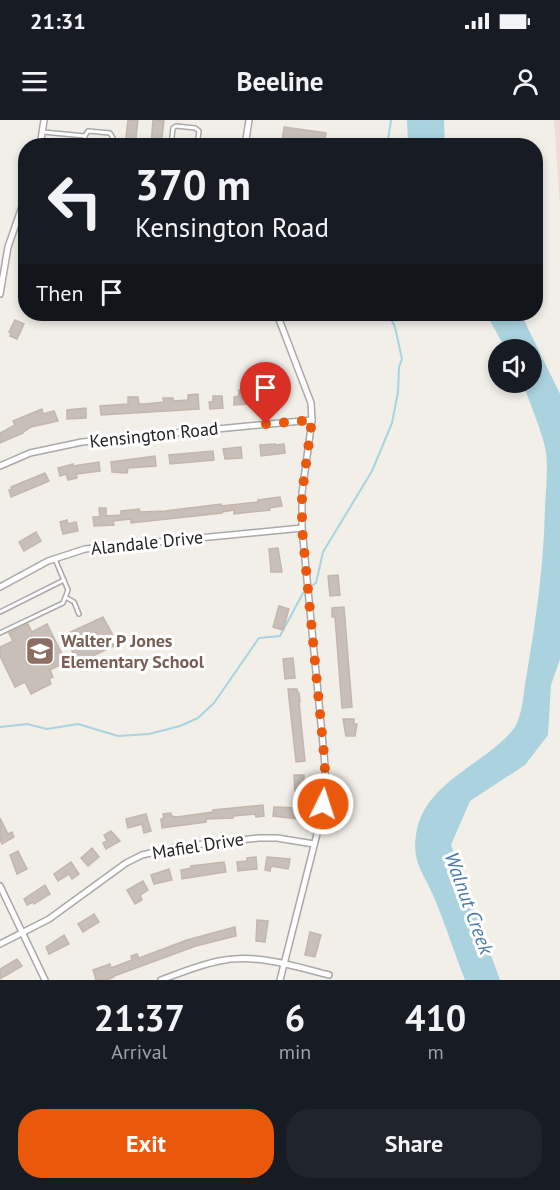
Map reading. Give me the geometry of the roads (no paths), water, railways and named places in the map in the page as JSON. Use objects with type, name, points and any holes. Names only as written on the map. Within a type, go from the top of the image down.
[{"type":"street","points":[[41,138],[44,120]]},
{"type":"street","points":[[246,138],[249,120]]},
{"type":"street","points":[[0,294],[9,247],[18,219]]},
{"type":"street","points":[[280,321],[311,403],[312,420],[304,472],[302,528],[325,765],[323,804],[280,980]]},
{"type":"street","name":"Kensington Road","points":[[0,466],[30,453],[82,442],[312,420]]},
{"type":"street","name":"Alandale Drive","points":[[0,587],[55,558],[85,549],[302,528]]},
{"type":"street","name":"Mafiel Drive","points":[[0,944],[49,919],[126,863],[142,855],[176,847],[259,838],[277,838],[314,844]]},
{"type":"street","points":[[0,886],[45,980]]},
{"type":"street","points":[[161,980],[219,961],[252,958],[329,975]]},
{"type":"lane","points":[[172,138],[173,128],[176,126],[195,128],[199,131],[198,138]]},
{"type":"lane","points":[[42,132],[85,136],[88,131],[110,133],[113,138]]},
{"type":"lane","points":[[0,633],[63,603],[67,598],[68,590],[55,558]]},
{"type":"lane","points":[[0,612],[64,580]]},
{"type":"lane","points":[[67,598],[74,602],[79,614]]},
{"type":"water","points":[[407,120],[444,120],[445,138],[408,138]]},
{"type":"water","points":[[490,321],[524,321],[533,339],[500,339]]},
{"type":"water","name":"Walnut Creek","points":[[542,357],[560,394],[560,659],[551,685],[548,735],[525,765],[470,801],[451,845],[500,980],[465,980],[433,895],[419,866],[415,844],[416,835],[421,817],[442,788],[500,743],[516,726],[522,706],[533,635],[543,549],[547,459],[527,393],[542,393]]},
{"type":"waterway","points":[[388,138],[391,120]]},
{"type":"waterway","points":[[313,585],[316,583],[323,552],[372,471],[392,423],[402,359],[392,321]]},
{"type":"waterway","points":[[0,727],[27,724],[47,729],[78,724],[118,736],[149,734],[180,726],[198,718],[214,703],[259,638],[280,636],[303,593]]},
{"type":"place","name":"Walter P Jones Elementary School","points":[[40,651]]}]
